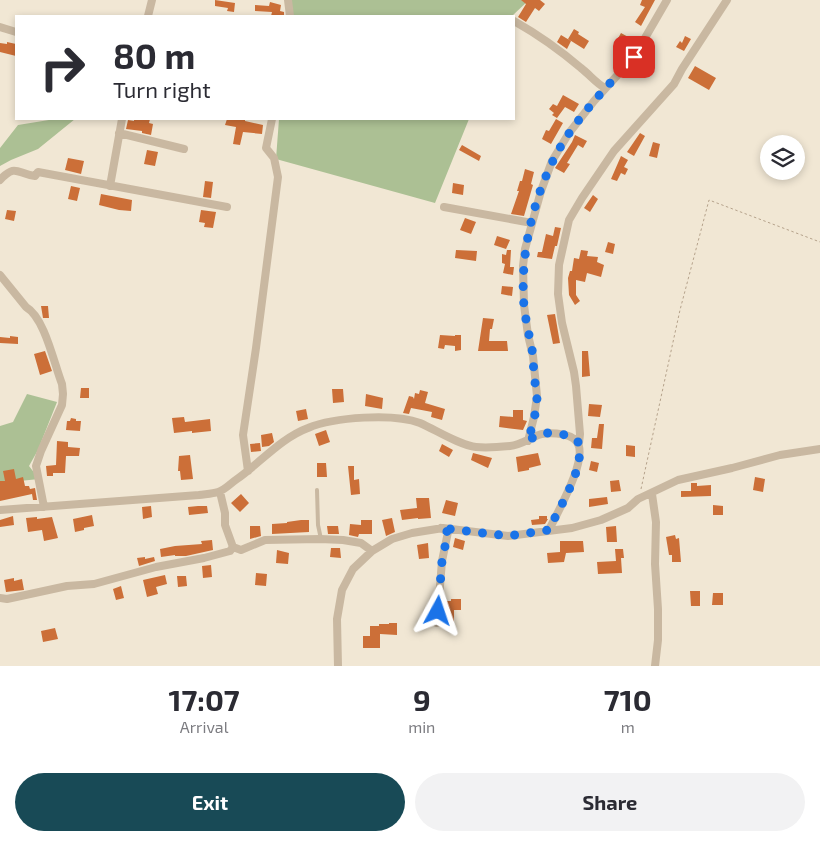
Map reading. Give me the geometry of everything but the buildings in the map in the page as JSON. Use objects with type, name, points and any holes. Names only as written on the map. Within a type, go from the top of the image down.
[{"type":"street","points":[[148,15],[152,0]]},
{"type":"street","points":[[288,0],[290,15]]},
{"type":"street","points":[[528,441],[537,396],[533,356],[524,304],[524,258],[541,191],[552,161],[569,133],[605,88],[634,57],[667,0]]},
{"type":"street","points":[[549,530],[572,482],[580,451],[580,420],[574,372],[562,323],[558,294],[559,265],[569,220],[614,151],[674,84],[727,0]]},
{"type":"street","points":[[515,22],[582,68],[605,88]]},
{"type":"street","points":[[0,27],[15,32]]},
{"type":"street","points":[[110,186],[122,120]]},
{"type":"street","points":[[248,471],[243,435],[278,177],[274,158],[266,148],[272,120]]},
{"type":"street","points":[[119,133],[184,149]]},
{"type":"street","points":[[0,180],[9,171],[17,170],[35,176],[38,172],[227,207]]},
{"type":"street","points":[[444,207],[532,223]]},
{"type":"street","points":[[0,275],[26,307],[34,308],[50,350],[63,394],[62,405],[36,466],[44,507]]},
{"type":"street","points":[[0,510],[220,492],[285,441],[307,428],[340,420],[404,418],[465,445],[476,447],[510,446],[528,441],[539,435],[561,434],[569,436],[579,443]]},
{"type":"street","points":[[338,666],[337,619],[342,590],[353,569],[372,551],[392,539],[441,528],[508,536],[572,528],[601,520],[628,508],[638,499],[687,477],[732,468],[780,455],[820,449]]},
{"type":"street","points":[[220,492],[225,513],[225,525],[233,547],[241,550],[265,540],[321,539],[361,543],[372,551]]},
{"type":"street","points":[[652,494],[656,522],[655,564],[658,609],[658,640],[655,666]]},
{"type":"street","points":[[437,622],[442,561],[448,532],[441,528]]},
{"type":"street","points":[[0,598],[7,599],[67,586],[94,584],[156,567],[204,558],[230,551],[233,547]]},
{"type":"lane","points":[[317,490],[318,525],[321,539]]},
{"type":"path","points":[[638,499],[680,310],[709,200],[820,242]]},
{"type":"green space","points":[[288,0],[529,0],[513,15],[287,15]]},
{"type":"green space","points":[[49,120],[74,120],[38,149],[0,166],[0,148],[18,125]]},
{"type":"green space","points":[[279,120],[469,120],[435,203],[276,159]]},
{"type":"green space","points":[[27,394],[57,402],[38,450],[29,466],[39,479],[0,483],[0,426],[13,422]]},
{"type":"route","points":[[438,611],[442,561],[448,532],[441,528],[508,536],[549,530],[570,490],[577,468],[580,451],[579,443],[569,436],[561,434],[539,435],[528,441],[537,396],[533,356],[524,304],[523,266],[525,249],[541,191],[552,161],[569,133],[594,101],[634,57]]}]
